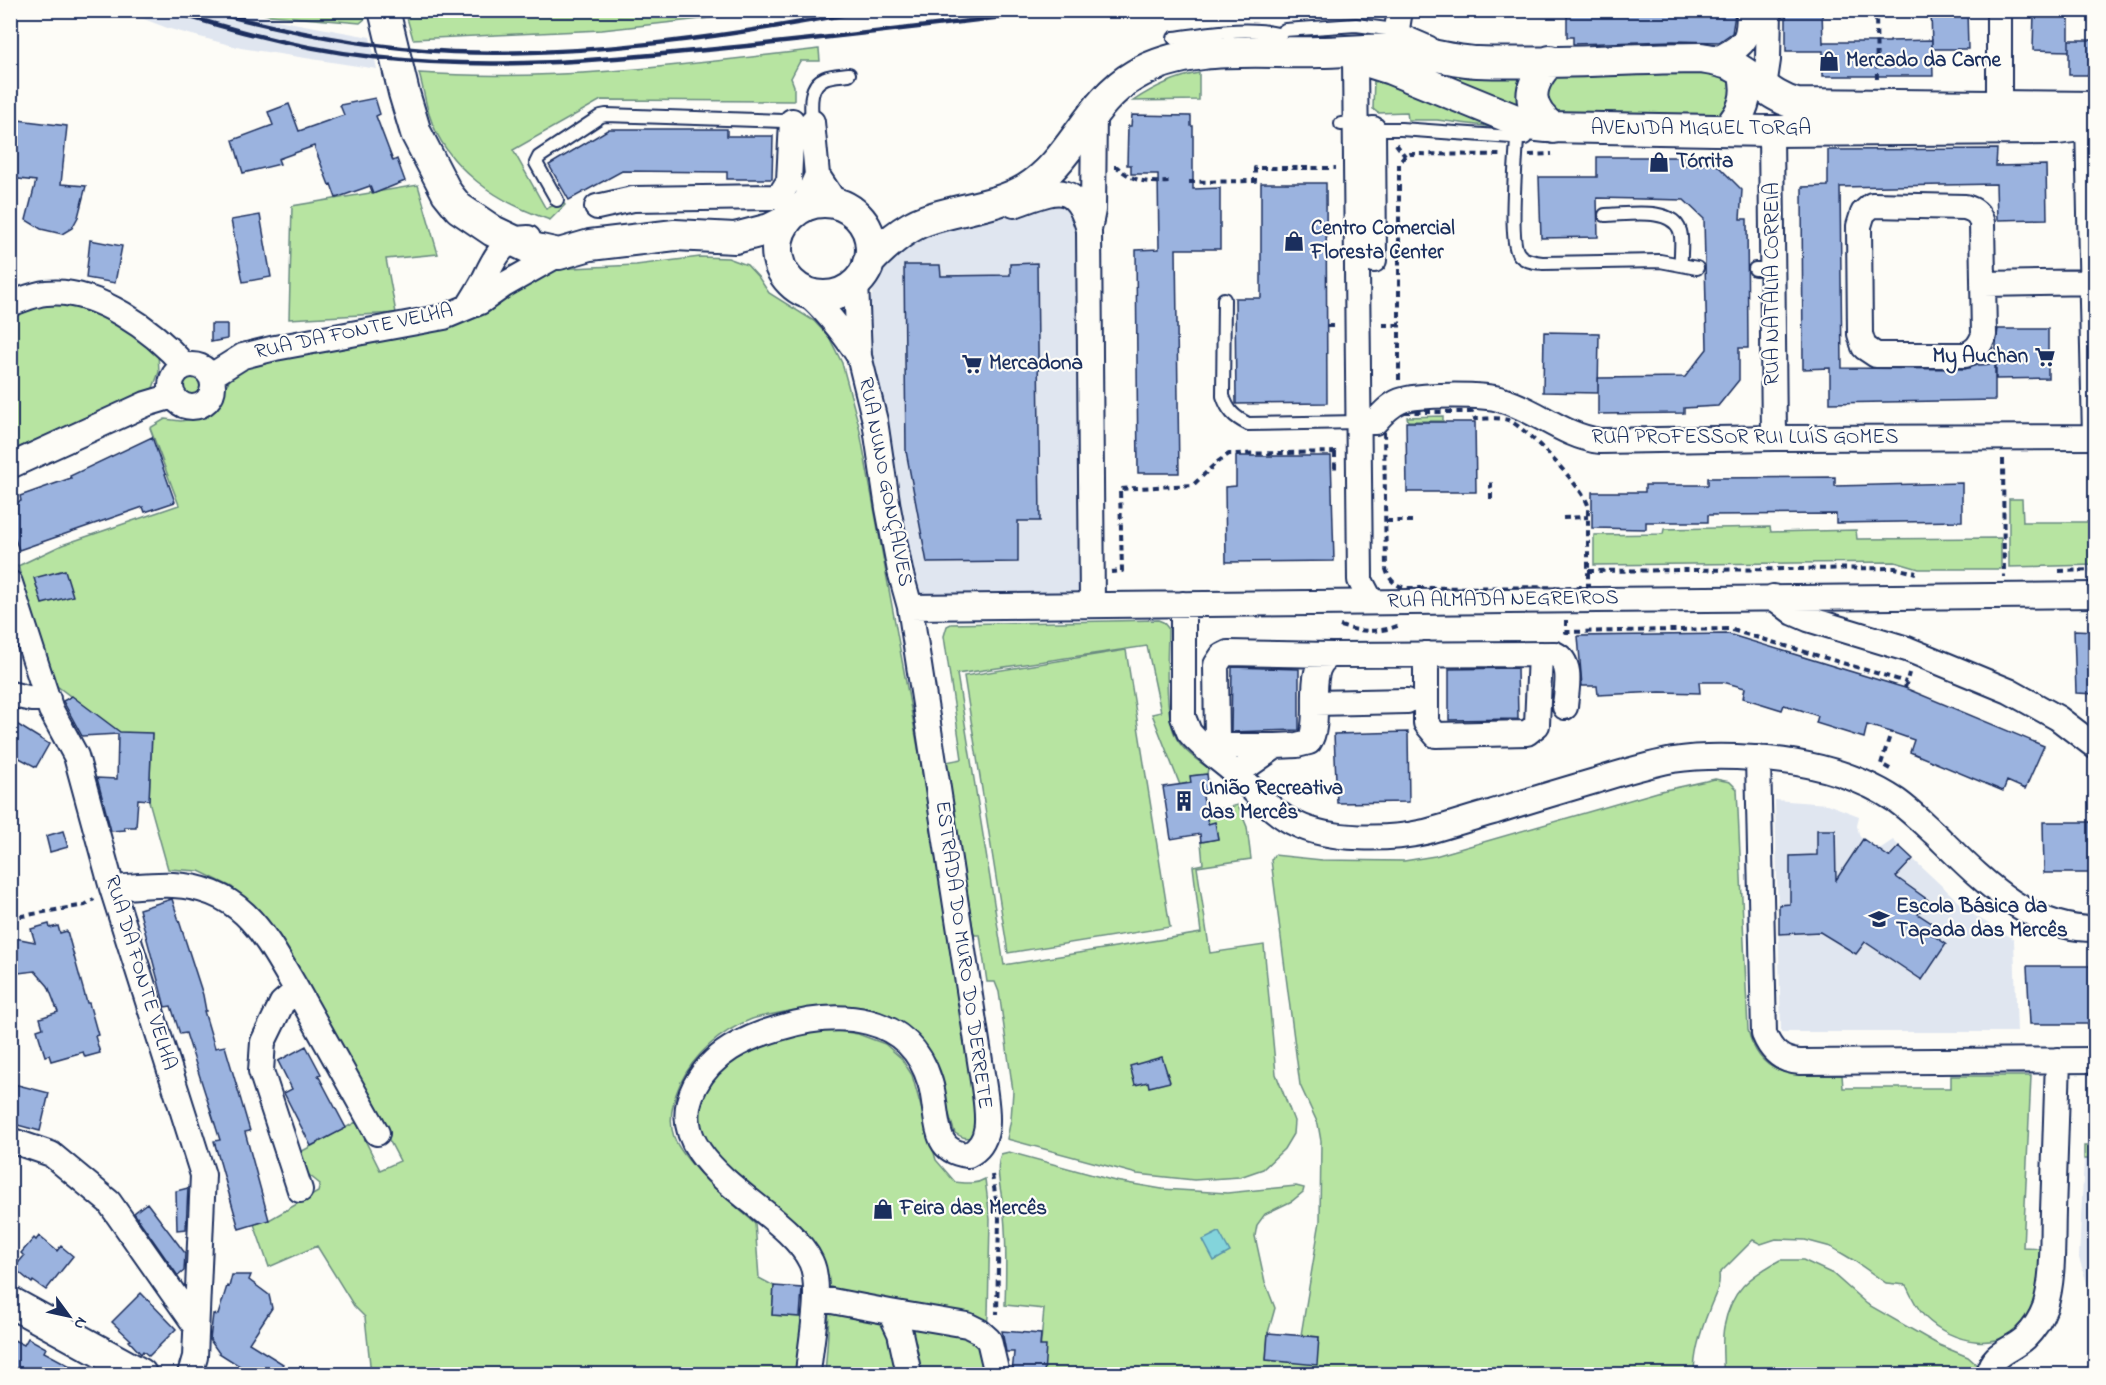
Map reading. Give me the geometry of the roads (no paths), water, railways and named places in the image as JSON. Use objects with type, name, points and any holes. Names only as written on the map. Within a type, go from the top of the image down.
[{"type":"street","points":[[384,10],[416,133],[447,193],[459,208],[474,220],[513,241],[536,250],[559,254]]},
{"type":"street","points":[[1727,130],[1743,107],[1747,84],[1741,73],[1745,40],[1749,33],[1749,10]]},
{"type":"street","points":[[1741,73],[1768,60],[1769,10]]},
{"type":"street","points":[[1999,10],[1999,105]]},
{"type":"street","name":"AVENIDA MIGUEL TORGA","points":[[845,209],[872,219],[896,222],[924,221],[1017,195],[1052,170],[1094,113],[1113,92],[1127,81],[1156,65],[1275,43],[1355,58],[1391,69],[1528,125],[1553,128],[2057,129],[2093,118]]},
{"type":"street","name":"AVENIDA MIGUEL TORGA","points":[[1320,52],[1401,50],[1476,62],[1679,58],[1741,73],[1782,100],[1797,104],[1999,105],[2093,118]]},
{"type":"street","points":[[1355,58],[1367,422],[1377,580],[1371,601]]},
{"type":"street","points":[[1550,61],[1536,77],[1532,87],[1532,100],[1542,120],[1553,128]]},
{"type":"street","points":[[1092,604],[1089,230],[1093,210],[1094,113]]},
{"type":"street","points":[[2093,118],[2095,437]]},
{"type":"street","points":[[802,121],[817,175],[828,195],[845,209],[869,235],[871,247],[862,273],[847,290],[834,296],[820,296],[805,292],[791,283],[782,271],[777,256],[778,241],[817,175]]},
{"type":"street","points":[[597,207],[633,200],[780,195],[789,181],[802,121]]},
{"type":"street","name":"RUA NATÁLIA CORREIA","points":[[1772,130],[1764,269],[1774,438]]},
{"type":"street","points":[[436,170],[498,214],[533,228],[590,245]]},
{"type":"street","points":[[973,208],[996,210],[1049,192],[1057,192],[1075,199],[1081,206],[1089,230]]},
{"type":"street","points":[[794,215],[809,205],[829,203],[845,209]]},
{"type":"street","points":[[1872,205],[1973,209],[1980,215],[1982,223],[1983,284],[1984,335],[1974,352],[1965,355],[1876,355],[1864,347],[1860,334],[1859,226],[1863,213],[1872,205]]},
{"type":"street","name":"RUA DA FONTE VELHA","points":[[211,376],[243,356],[444,316],[480,302],[504,285],[559,254],[590,245],[675,235],[735,238],[770,229],[794,215]]},
{"type":"street","points":[[474,220],[484,238],[489,267]]},
{"type":"street","name":"AVENIDA MIGUEL TORGA","points":[[862,273],[882,248],[900,234],[924,221]]},
{"type":"street","name":"RUA DA FONTE VELHA","points":[[468,307],[489,267],[503,247],[513,241],[519,238],[529,238],[550,243],[590,245]]},
{"type":"street","name":"RUA DA FONTE VELHA","points":[[735,238],[764,256],[782,271]]},
{"type":"street","name":"RUA NUNO GONÇALVES","points":[[862,273],[859,356],[875,421],[900,572],[910,607]]},
{"type":"street","points":[[1983,284],[2093,282]]},
{"type":"street","name":"RUA NUNO GONÇALVES","points":[[805,292],[824,309],[859,356]]},
{"type":"street","points":[[10,304],[45,293],[65,293],[88,298],[140,325],[173,352],[185,366]]},
{"type":"street","points":[[185,366],[200,367],[211,376],[212,393],[202,405],[186,407],[173,396],[172,378],[185,366]]},
{"type":"street","points":[[10,466],[146,404],[173,396]]},
{"type":"street","name":"RUA PROFESSOR RUI LUÍS GOMES","points":[[1367,422],[1394,404],[1408,399],[1471,397],[1501,400],[1563,431],[1600,441],[2095,437]]},
{"type":"street","name":"RUA DA FONTE VELHA","points":[[10,583],[51,710],[76,756],[112,888],[203,1175],[195,1356],[190,1374]]},
{"type":"street","name":"RUA ALMADA NEGREIROS","points":[[910,607],[2096,595]]},
{"type":"street","points":[[1773,597],[1794,613],[1907,649],[2009,691],[2058,718],[2096,747]]},
{"type":"street","points":[[1831,625],[1834,613],[1844,597]]},
{"type":"street","points":[[1184,604],[1184,722],[1193,737],[1271,808],[1296,825],[1332,835],[1379,837],[1424,832],[1671,760],[1707,757],[1758,758],[1797,763],[1847,775],[1892,798],[1916,816],[2007,899],[2050,922],[2076,928],[2096,929]]},
{"type":"street","name":"ESTRADA DO MURO DO DERRETE","points":[[808,1374],[816,1298],[816,1275],[811,1262],[798,1242],[728,1182],[705,1159],[696,1146],[688,1123],[689,1103],[705,1070],[737,1044],[800,1022],[843,1017],[880,1026],[896,1034],[915,1052],[930,1081],[939,1130],[947,1146],[954,1151],[968,1155],[980,1146],[984,1138],[987,1127],[984,1087],[910,607]]},
{"type":"street","points":[[1332,655],[1324,660],[1316,674],[1314,730],[1309,742],[1298,745],[1225,746],[1217,740],[1216,665],[1222,656],[1228,653],[1555,654],[1565,662],[1567,667],[1565,707]]},
{"type":"street","points":[[1426,654],[1426,723],[1436,735],[1527,733],[1537,725],[1540,654]]},
{"type":"street","points":[[10,694],[32,699],[48,699]]},
{"type":"street","points":[[1315,703],[1407,701]]},
{"type":"street","points":[[1236,774],[1276,746]]},
{"type":"street","points":[[1758,758],[1764,1034],[1767,1043],[1778,1056],[1785,1060],[1800,1062],[2096,1060]]},
{"type":"street","points":[[112,888],[173,885],[212,891],[247,914],[271,946],[377,1133]]},
{"type":"street","points":[[297,990],[282,1002],[263,1042],[261,1071],[300,1190]]},
{"type":"street","points":[[1988,1374],[1993,1360],[2001,1352],[2025,1337],[2038,1322],[2045,1306],[2052,1239],[2058,1060]]},
{"type":"street","points":[[10,1140],[51,1154],[109,1202],[196,1326]]},
{"type":"street","points":[[816,1298],[967,1325],[979,1331],[989,1340],[997,1374]]},
{"type":"street","points":[[10,1302],[141,1374]]},
{"type":"street","points":[[890,1312],[900,1333],[909,1374]]},
{"type":"lane","points":[[1174,38],[1262,30],[1275,43],[1285,30],[1356,26],[1399,20],[1431,42],[1496,61]]},
{"type":"lane","points":[[557,200],[536,163],[539,157],[601,116],[802,121],[819,82],[825,77],[849,74]]},
{"type":"lane","points":[[1357,125],[1517,139],[1537,137],[1553,128]]},
{"type":"lane","points":[[1517,139],[1514,235],[1517,251],[1521,256],[1533,262],[1543,263],[1660,261],[1697,268]]},
{"type":"lane","points":[[1605,215],[1661,214],[1673,219],[1680,232],[1681,265]]},
{"type":"lane","points":[[1224,299],[1223,396],[1228,410],[1237,418],[1248,424],[1367,422]]},
{"type":"water","points":[[1219,1232],[1230,1252],[1214,1261],[1203,1240]]},
{"type":"railway","points":[[169,10],[270,39],[347,54],[462,63],[593,60],[851,35],[1060,10]]},
{"type":"railway","points":[[206,10],[298,32],[359,43],[422,50],[505,53],[661,43],[869,10]]},
{"type":"place","name":"Mercado da Carne","points":[[1829,61]]},
{"type":"place","name":"Tórrita","points":[[1659,162]]},
{"type":"place","name":"Centro Comercial Floresta Center","points":[[1294,241]]},
{"type":"place","name":"My Auchan","points":[[2045,357]]},
{"type":"place","name":"Mercadona","points":[[972,364]]},
{"type":"place","name":"União Recreativa das Mercês","points":[[1184,801]]},
{"type":"place","name":"Escola Básica da Tapada das Mercês","points":[[1879,919]]},
{"type":"place","name":"Feira das Mercês","points":[[883,1209]]}]
